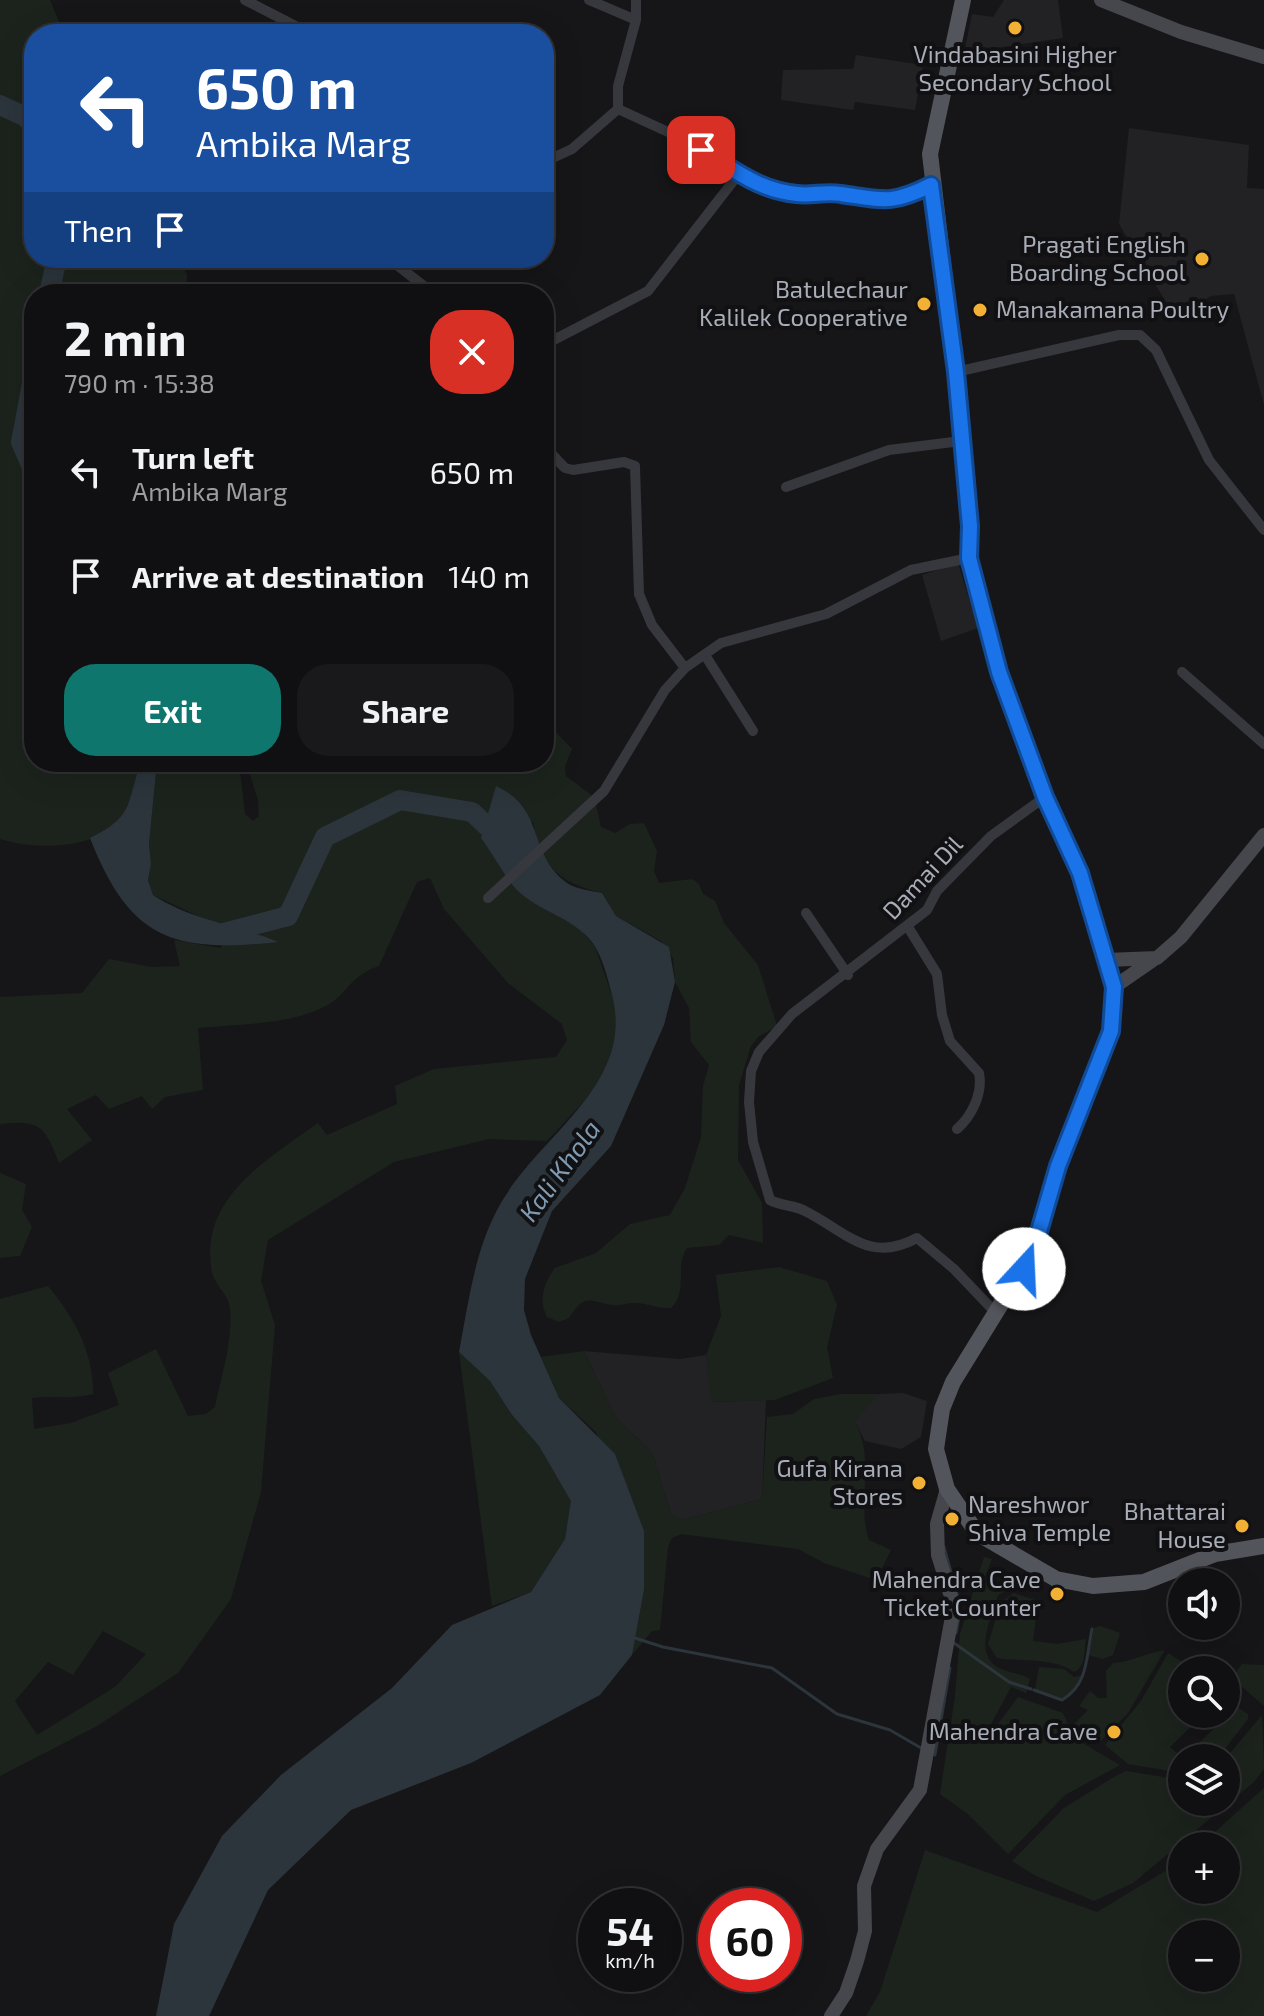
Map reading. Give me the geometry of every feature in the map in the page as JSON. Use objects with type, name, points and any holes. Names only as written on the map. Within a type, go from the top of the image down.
[{"type":"main road","points":[[963,0],[930,154],[931,185],[956,372],[970,526],[969,558],[999,672],[1045,797],[1080,873],[1114,987],[1111,1031],[1058,1166],[1033,1252],[969,1353],[942,1409],[936,1449],[947,1489],[977,1533],[1056,1579],[1093,1586],[1144,1582],[1215,1554],[1264,1546]]},
{"type":"main road","points":[[1101,0],[1181,32],[1264,57]]},
{"type":"main road","points":[[1114,987],[1130,973],[1157,958],[1181,937],[1264,835]]},
{"type":"main road","points":[[1106,960],[1157,958]]},
{"type":"main road","points":[[831,2016],[846,1993],[857,1961],[865,1931],[864,1886],[877,1849],[920,1790],[954,1606],[938,1555],[937,1524],[947,1489]]},
{"type":"street","points":[[245,0],[292,24]]},
{"type":"street","points":[[589,0],[636,20]]},
{"type":"street","points":[[554,157],[572,149],[618,109],[621,71],[636,20],[636,0]]},
{"type":"street","points":[[618,109],[679,137],[738,175],[795,194],[841,193],[884,201],[901,200],[931,185]]},
{"type":"street","points":[[554,340],[648,291],[738,175]]},
{"type":"street","points":[[401,268],[421,284]]},
{"type":"street","points":[[956,372],[1119,335],[1140,335],[1156,350],[1209,460],[1264,530]]},
{"type":"street","points":[[786,487],[889,450],[961,441]]},
{"type":"street","points":[[554,456],[565,468],[573,470],[624,462],[635,466],[639,594],[652,625],[685,668]]},
{"type":"street","points":[[488,898],[604,791],[656,703],[685,668],[721,643],[748,633],[826,614],[911,570],[969,558]]},
{"type":"street","points":[[705,655],[753,731]]},
{"type":"street","points":[[1182,672],[1264,744]]},
{"type":"street","name":"Damai Dil","points":[[995,1312],[954,1269],[917,1238],[896,1249],[877,1250],[801,1208],[773,1202],[767,1196],[753,1142],[748,1086],[759,1052],[792,1014],[908,927],[927,910],[937,891],[991,836],[1045,797]]},
{"type":"street","points":[[806,913],[848,975]]},
{"type":"street","points":[[908,927],[937,974],[942,1015],[950,1041],[979,1073],[980,1093],[965,1122],[957,1129]]},
{"type":"shaded area","points":[[0,0],[50,0],[60,24],[24,24],[24,268],[183,268],[187,274],[186,284],[24,284],[24,772],[138,772],[128,811],[103,834],[51,846],[0,839]]},
{"type":"shaded area","name":"Vindabasini Higher Secondary School","points":[[1004,0],[1058,0],[1063,38],[964,53],[972,14],[993,17]]},
{"type":"shaded area","points":[[856,55],[923,65],[915,110],[855,102],[853,110],[781,100],[783,70],[853,69]]},
{"type":"shaded area","name":"Pragati English Boarding School","points":[[1129,128],[1249,145],[1247,188],[1264,189],[1264,405],[1234,294],[1211,296],[1175,317],[1119,224]]},
{"type":"shaded area","points":[[958,563],[978,628],[941,641],[922,575]]},
{"type":"shaded area","points":[[554,730],[572,749],[565,766],[566,776],[594,797],[601,827],[615,833],[630,824],[644,823],[657,851],[654,871],[659,883],[692,879],[699,884],[703,894],[715,901],[724,923],[758,965],[777,1026],[758,1037],[751,1046],[739,1085],[738,1160],[762,1203],[763,1243],[729,1235],[719,1245],[687,1248],[683,1255],[679,1294],[671,1308],[588,1301],[579,1305],[569,1318],[559,1322],[547,1317],[543,1304],[544,1291],[555,1268],[596,1253],[630,1224],[670,1215],[685,1188],[701,1137],[703,1086],[709,1065],[691,1042],[689,1008],[675,982],[673,958],[661,941],[616,916],[602,893],[574,884],[554,870],[541,851],[533,821],[500,864],[517,890],[580,929],[595,947],[618,1012],[615,1046],[599,1085],[547,1141],[489,1139],[394,1162],[268,1240],[261,1281],[275,1325],[261,1492],[231,1599],[178,1673],[97,1726],[0,1776],[0,1299],[48,1286],[81,1336],[90,1364],[93,1394],[32,1398],[34,1429],[71,1423],[119,1405],[108,1373],[156,1349],[188,1416],[206,1414],[215,1407],[230,1329],[229,1304],[213,1276],[210,1246],[215,1223],[226,1202],[241,1184],[278,1151],[318,1123],[327,1135],[397,1104],[395,1086],[434,1069],[556,1057],[567,1040],[562,1024],[508,983],[444,909],[430,878],[417,882],[379,966],[361,975],[326,1006],[280,1020],[198,1028],[203,1090],[165,1097],[152,1109],[142,1096],[109,1109],[96,1095],[67,1109],[92,1140],[59,1163],[50,1141],[40,1128],[25,1123],[0,1124],[0,997],[82,993],[109,959],[152,967],[180,966],[174,940],[220,948],[238,925],[217,925],[153,895],[148,880],[156,772],[240,772],[245,814],[253,821],[259,816],[258,800],[249,772],[554,772]],"holes":[[[103,1631],[146,1654],[115,1687],[37,1735],[15,1701],[48,1662],[73,1675]]]},
{"type":"shaded area","points":[[0,1173],[26,1184],[22,1210],[32,1227],[20,1256],[0,1258]]},
{"type":"shaded area","points":[[779,1267],[827,1281],[837,1305],[827,1347],[833,1378],[775,1400],[711,1402],[706,1355],[721,1316],[716,1275]]},
{"type":"shaded area","points":[[584,1351],[680,1359],[706,1355],[712,1402],[766,1400],[762,1499],[682,1520],[671,1514],[652,1452],[616,1418]]},
{"type":"shaded area","points":[[584,1351],[616,1418],[652,1452],[671,1514],[682,1520],[762,1499],[767,1417],[793,1414],[814,1399],[841,1394],[878,1394],[855,1422],[864,1451],[864,1511],[869,1540],[891,1550],[876,1580],[824,1563],[798,1549],[681,1534],[672,1538],[668,1547],[660,1630],[652,1631],[632,1655],[644,1590],[596,1432],[559,1398],[541,1357]]},
{"type":"shaded area","points":[[459,1352],[490,1381],[512,1415],[539,1446],[572,1501],[565,1539],[531,1592],[492,1606]]},
{"type":"shaded area","points":[[903,1393],[927,1401],[921,1437],[901,1449],[865,1441],[855,1422],[864,1406],[878,1394]]},
{"type":"shaded area","points":[[984,1557],[992,1559],[985,1577],[1011,1588],[998,1595],[991,1616],[986,1638],[989,1658],[995,1666],[1030,1679],[1026,1693],[1011,1687],[991,1724],[995,1728],[1018,1697],[1063,1713],[1074,1738],[1120,1765],[1065,1795],[1008,1854],[968,1814],[940,1794],[955,1696],[960,1634]]},
{"type":"shaded area","points":[[1014,1593],[1038,1601],[1033,1641],[1057,1644],[1086,1639],[1084,1658],[1078,1670],[1074,1672],[1047,1662],[997,1658],[988,1644],[1001,1602]]},
{"type":"shaded area","points":[[1100,1626],[1120,1633],[1113,1655],[1103,1659],[1088,1655],[1094,1628]]},
{"type":"shaded area","points":[[1165,1650],[1128,1713],[1100,1742],[1073,1725],[1088,1710],[1079,1706],[1090,1691],[1098,1698],[1107,1698],[1106,1671],[1113,1663]]},
{"type":"shaded area","points":[[1168,1653],[1173,1656],[1168,1656],[1168,1728],[1190,1728],[1173,1744],[1168,1744],[1168,1771],[1128,1764],[1105,1745],[1141,1701]]},
{"type":"shaded area","points":[[1242,1664],[1264,1665],[1264,1706],[1240,1685]]},
{"type":"shaded area","points":[[1039,1667],[1064,1669],[1074,1677],[1083,1675],[1074,1691],[1063,1699],[1035,1690]]},
{"type":"shaded area","points":[[1240,1709],[1248,1714],[1248,1719],[1229,1744],[1198,1744],[1214,1728],[1240,1728]]},
{"type":"shaded area","points":[[1262,1715],[1264,1769],[1240,1794],[1240,1744]]},
{"type":"shaded area","points":[[1126,1771],[1168,1778],[1168,1816],[1213,1816],[1194,1832],[1168,1832],[1168,1854],[1133,1883],[1094,1901],[1034,1875],[1012,1861],[1064,1808]]},
{"type":"shaded area","points":[[1264,1788],[1264,2016],[866,2016],[880,1992],[925,1850],[1097,1912],[1168,1869],[1168,1904],[1240,1904],[1240,1832],[1215,1832],[1233,1816],[1240,1816],[1240,1809]]},
{"type":"water","points":[[138,772],[156,772],[148,880],[153,895],[198,916],[278,942],[210,945],[183,941],[139,919],[121,899],[90,838],[115,823],[130,799]]},
{"type":"water","points":[[496,786],[523,807],[554,871],[570,885],[602,893],[616,916],[669,947],[675,982],[664,1025],[611,1146],[552,1211],[525,1279],[524,1310],[531,1335],[559,1398],[615,1454],[644,1531],[644,1590],[632,1655],[600,1695],[471,1763],[351,1810],[268,1890],[209,2016],[156,2016],[174,1924],[222,1836],[281,1775],[392,1688],[452,1625],[531,1592],[565,1539],[571,1501],[539,1446],[512,1415],[490,1381],[459,1352],[477,1263],[488,1228],[513,1184],[579,1109],[597,1083],[610,1055],[616,1025],[608,979],[594,945],[577,928],[535,904],[516,889],[481,838]]},
{"type":"waterway","points":[[0,105],[24,116]]},
{"type":"waterway","points":[[51,284],[55,268]]},
{"type":"waterway","points":[[24,426],[21,442],[24,449]]},
{"type":"waterway","name":"Kali Khola","points":[[220,934],[288,916],[325,837],[400,800],[472,812],[505,843]]},
{"type":"waterway","points":[[944,1547],[960,1605]]},
{"type":"waterway","points":[[956,1633],[959,1617]]},
{"type":"waterway","points":[[1034,1690],[1062,1700],[1071,1693],[1085,1669],[1092,1629]]},
{"type":"waterway","points":[[635,1638],[663,1647],[772,1668],[837,1714],[890,1730],[921,1748]]},
{"type":"waterway","points":[[954,1643],[1009,1682],[1031,1689]]},
{"type":"waterway","points":[[935,1755],[950,1668]]},
{"type":"place","name":"Vindabasini Higher Secondary School","points":[[1015,28]]},
{"type":"place","name":"Pragati English Boarding School","points":[[1202,259]]},
{"type":"place","name":"Batulechaur Kalilek Cooperative","points":[[924,304]]},
{"type":"place","name":"Manakamana Poultry","points":[[980,310]]},
{"type":"place","name":"Gufa Kirana Stores","points":[[919,1483]]},
{"type":"place","name":"Nareshwor Shiva Temple","points":[[952,1519]]},
{"type":"place","name":"Bhattarai House","points":[[1242,1526]]},
{"type":"place","name":"Mahendra Cave Ticket Counter","points":[[1057,1594]]},
{"type":"place","name":"Mahendra Cave","points":[[1114,1732]]},
{"type":"route","points":[[701,150],[738,175],[795,194],[841,193],[869,201],[901,200],[931,185],[956,372],[970,526],[969,558],[999,672],[1045,797],[1080,873],[1114,987],[1111,1031],[1058,1166],[1033,1252],[1024,1269]]}]
